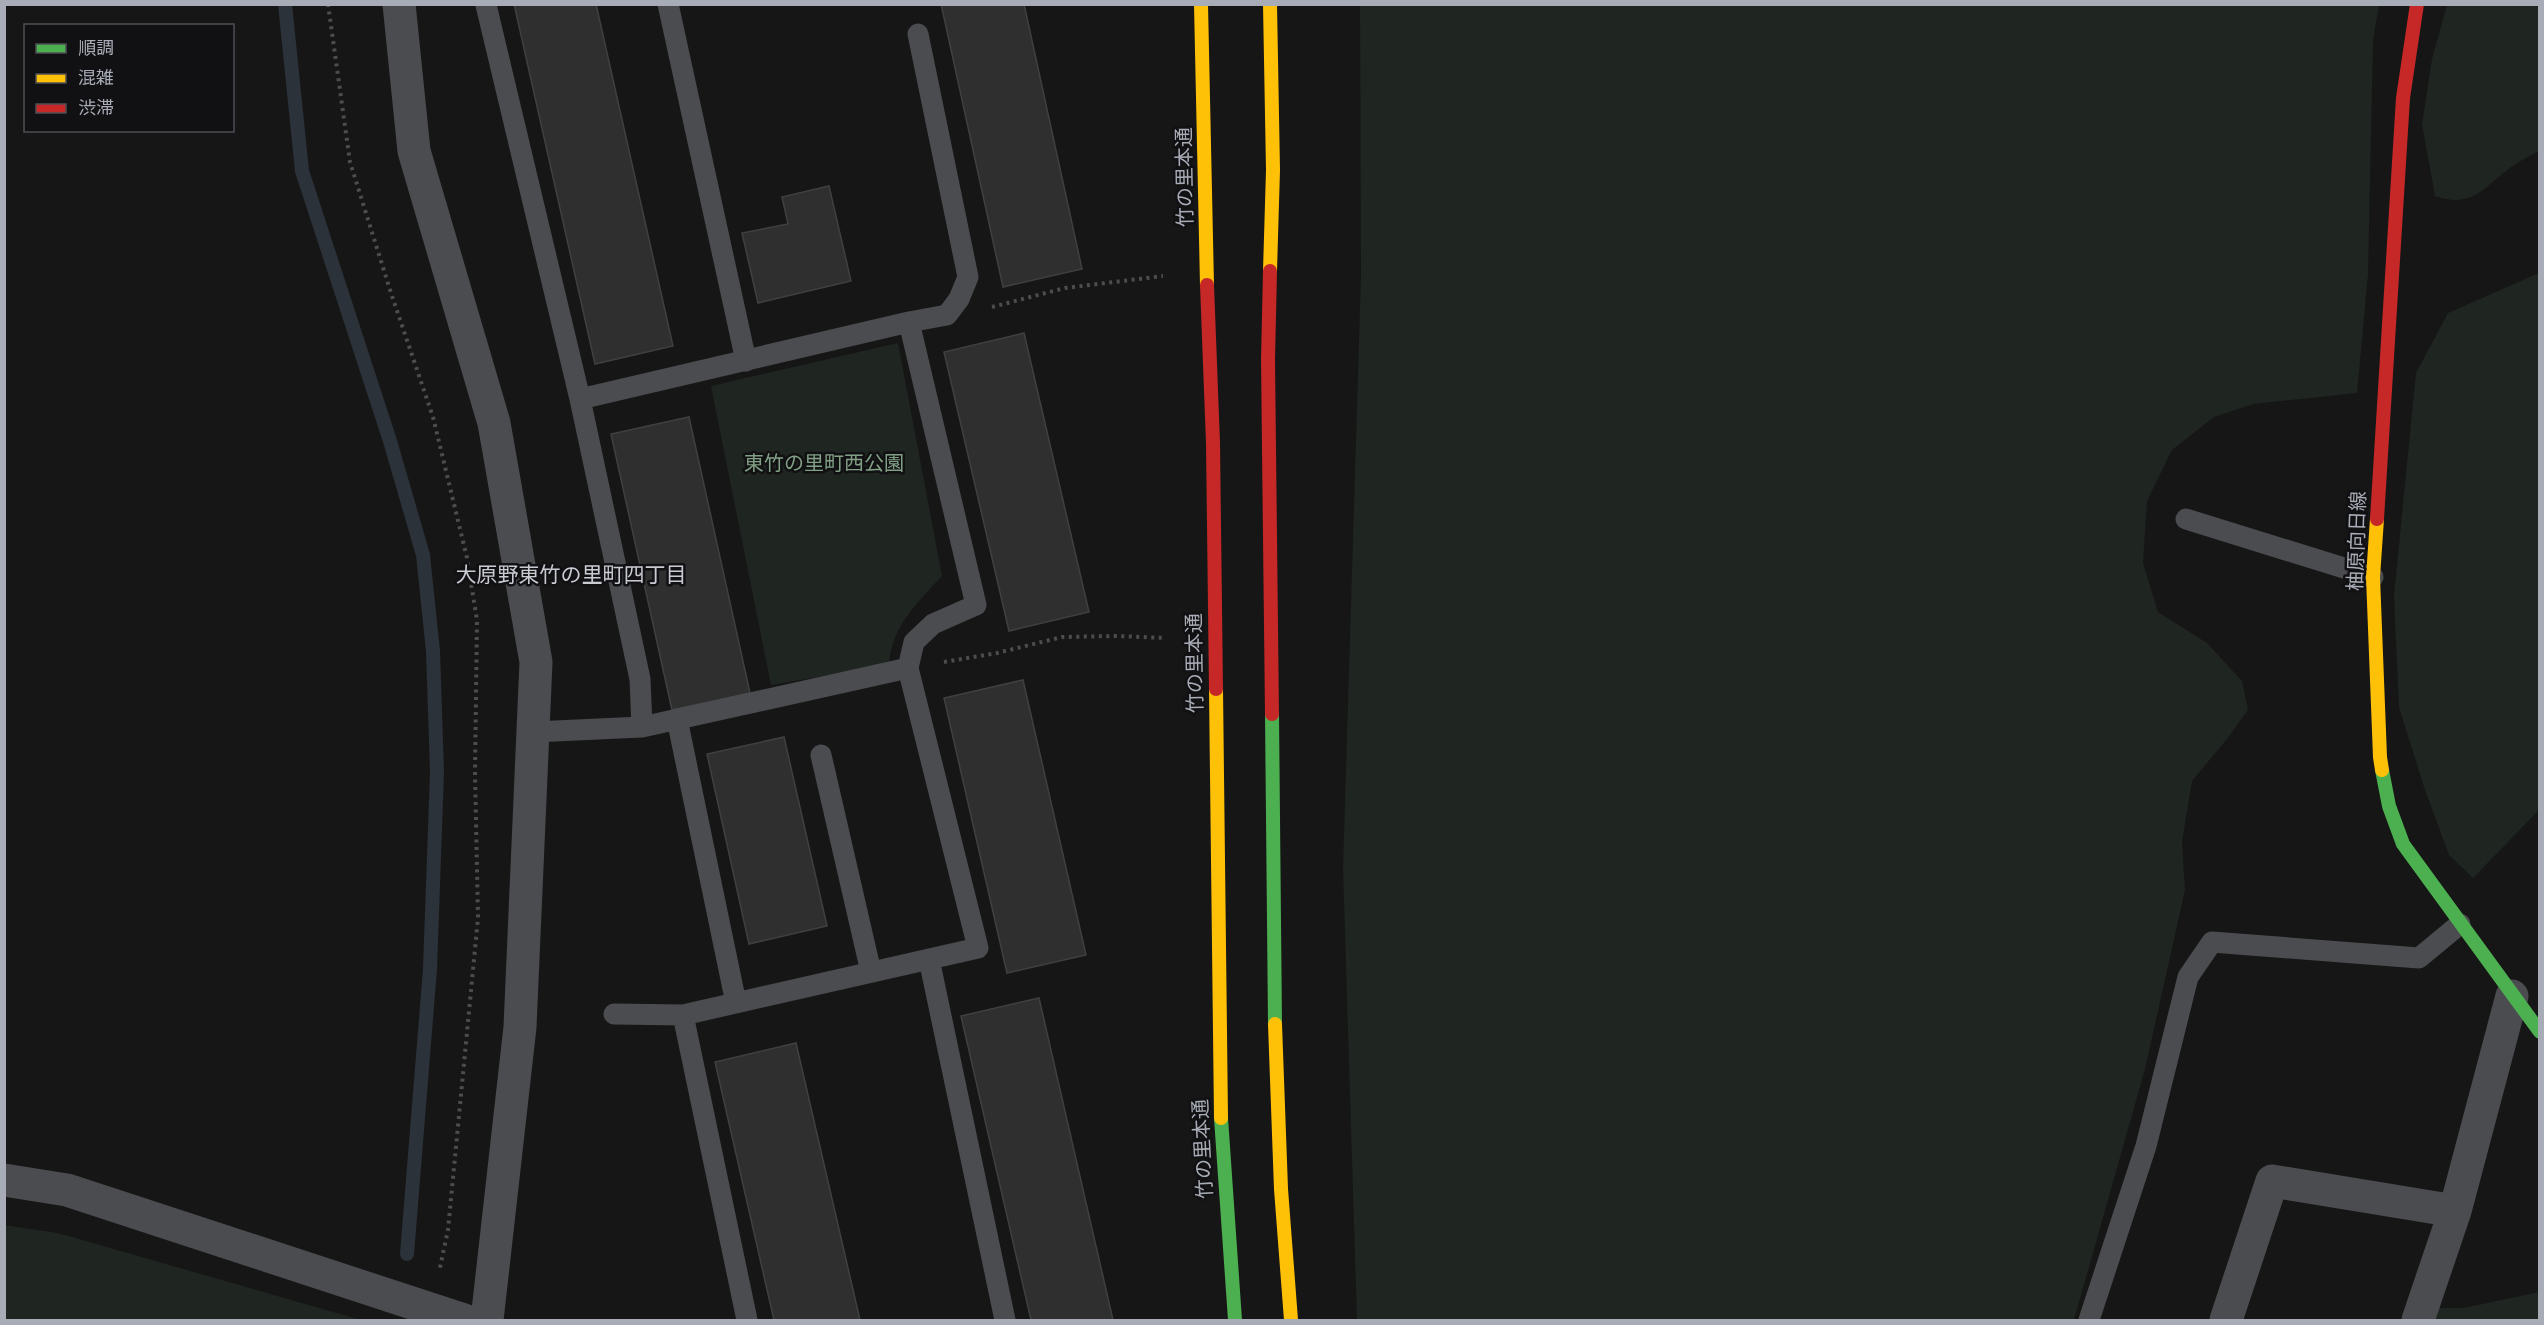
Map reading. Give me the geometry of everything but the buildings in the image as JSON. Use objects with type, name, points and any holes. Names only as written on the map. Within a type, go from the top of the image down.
[{"type":"street","points":[[399,4],[414,151],[494,423],[536,662],[520,1027],[487,1320]]},
{"type":"street","name":"竹の里本通","points":[[1201,4],[1204,191],[1213,443],[1221,1115],[1235,1320]]},
{"type":"street","points":[[1270,4],[1272,170],[1268,360],[1275,1020],[1281,1189],[1291,1320]]},
{"type":"street","name":"柚原向日線","points":[[2417,4],[2403,98],[2373,578],[2380,757],[2389,806],[2403,844],[2540,1032]]},
{"type":"street","points":[[2418,1320],[2455,1211],[2512,996]]},
{"type":"street","points":[[4,1180],[67,1190],[464,1320]]},
{"type":"street","points":[[2226,1320],[2272,1181],[2455,1211]]},
{"type":"lane","points":[[668,4],[746,361]]},
{"type":"lane","points":[[486,5],[580,399],[640,679],[642,727]]},
{"type":"lane","points":[[580,399],[947,315],[959,299],[968,277],[918,34]]},
{"type":"lane","points":[[614,1014],[683,1015],[978,948],[908,668],[914,642],[933,624],[976,605],[909,322]]},
{"type":"lane","points":[[2186,519],[2373,578]]},
{"type":"lane","points":[[533,732],[642,727],[908,668]]},
{"type":"lane","points":[[677,719],[736,1003]]},
{"type":"lane","points":[[821,755],[871,972]]},
{"type":"lane","points":[[2089,1320],[2146,1146],[2188,977],[2212,942],[2419,958],[2460,924]]},
{"type":"lane","points":[[929,959],[1005,1320]]},
{"type":"lane","points":[[683,1015],[747,1320]]},
{"type":"path","points":[[328,4],[350,162],[433,417],[467,558],[477,620],[475,772],[478,918],[448,1230],[438,1279]]},
{"type":"path","points":[[947,315],[979,311],[1076,286],[1163,276]]},
{"type":"path","points":[[908,668],[997,653],[1062,637],[1165,638]]},
{"type":"green space","points":[[1360,5],[2379,5],[2373,40],[2368,274],[2357,393],[2253,404],[2214,417],[2172,450],[2147,501],[2143,563],[2158,612],[2207,643],[2242,681],[2248,710],[2192,781],[2182,842],[2185,890],[2145,1069],[2074,1320],[1357,1320],[1343,868],[1361,275]]},
{"type":"green space","points":[[2447,5],[2540,5],[2539,151],[2514,165],[2479,193],[2460,200],[2435,196],[2422,124],[2432,59]]},
{"type":"green space","points":[[2539,273],[2539,810],[2473,878],[2449,855],[2424,787],[2399,707],[2394,596],[2416,373],[2448,313]]},
{"type":"green space","name":"東竹の里町西公園","points":[[898,343],[942,576],[900,627],[891,651],[889,665],[771,685],[711,386]]},
{"type":"green space","points":[[4,1225],[58,1233],[361,1320],[5,1320]]},
{"type":"green space","points":[[2539,1292],[2539,1320],[2427,1320],[2435,1308],[2464,1308]]},
{"type":"waterway","points":[[285,4],[302,171],[390,441],[423,555],[433,651],[437,772],[430,969],[407,1254]]},
{"type":"traffic: fast","points":[[1272,714],[1275,1024]]},
{"type":"traffic: fast","points":[[2382,770],[2389,806],[2403,844],[2540,1032]]},
{"type":"traffic: fast","points":[[1221,1118],[1235,1320]]},
{"type":"traffic: slow","points":[[1201,4],[1207,285]]},
{"type":"traffic: slow","points":[[1270,4],[1273,170],[1270,271]]},
{"type":"traffic: slow","points":[[2377,519],[2373,577],[2382,770]]},
{"type":"traffic: slow","points":[[1216,689],[1221,1118]]},
{"type":"traffic: slow","points":[[1275,1024],[1281,1189],[1291,1320]]},
{"type":"traffic: jam","points":[[2377,519],[2403,98],[2417,4]]},
{"type":"traffic: jam","points":[[1270,271],[1268,360],[1272,714]]},
{"type":"traffic: jam","points":[[1207,285],[1213,443],[1216,689]]},
{"type":"district","name":"大原野東竹の里町四丁目","points":[[571,575]]}]
